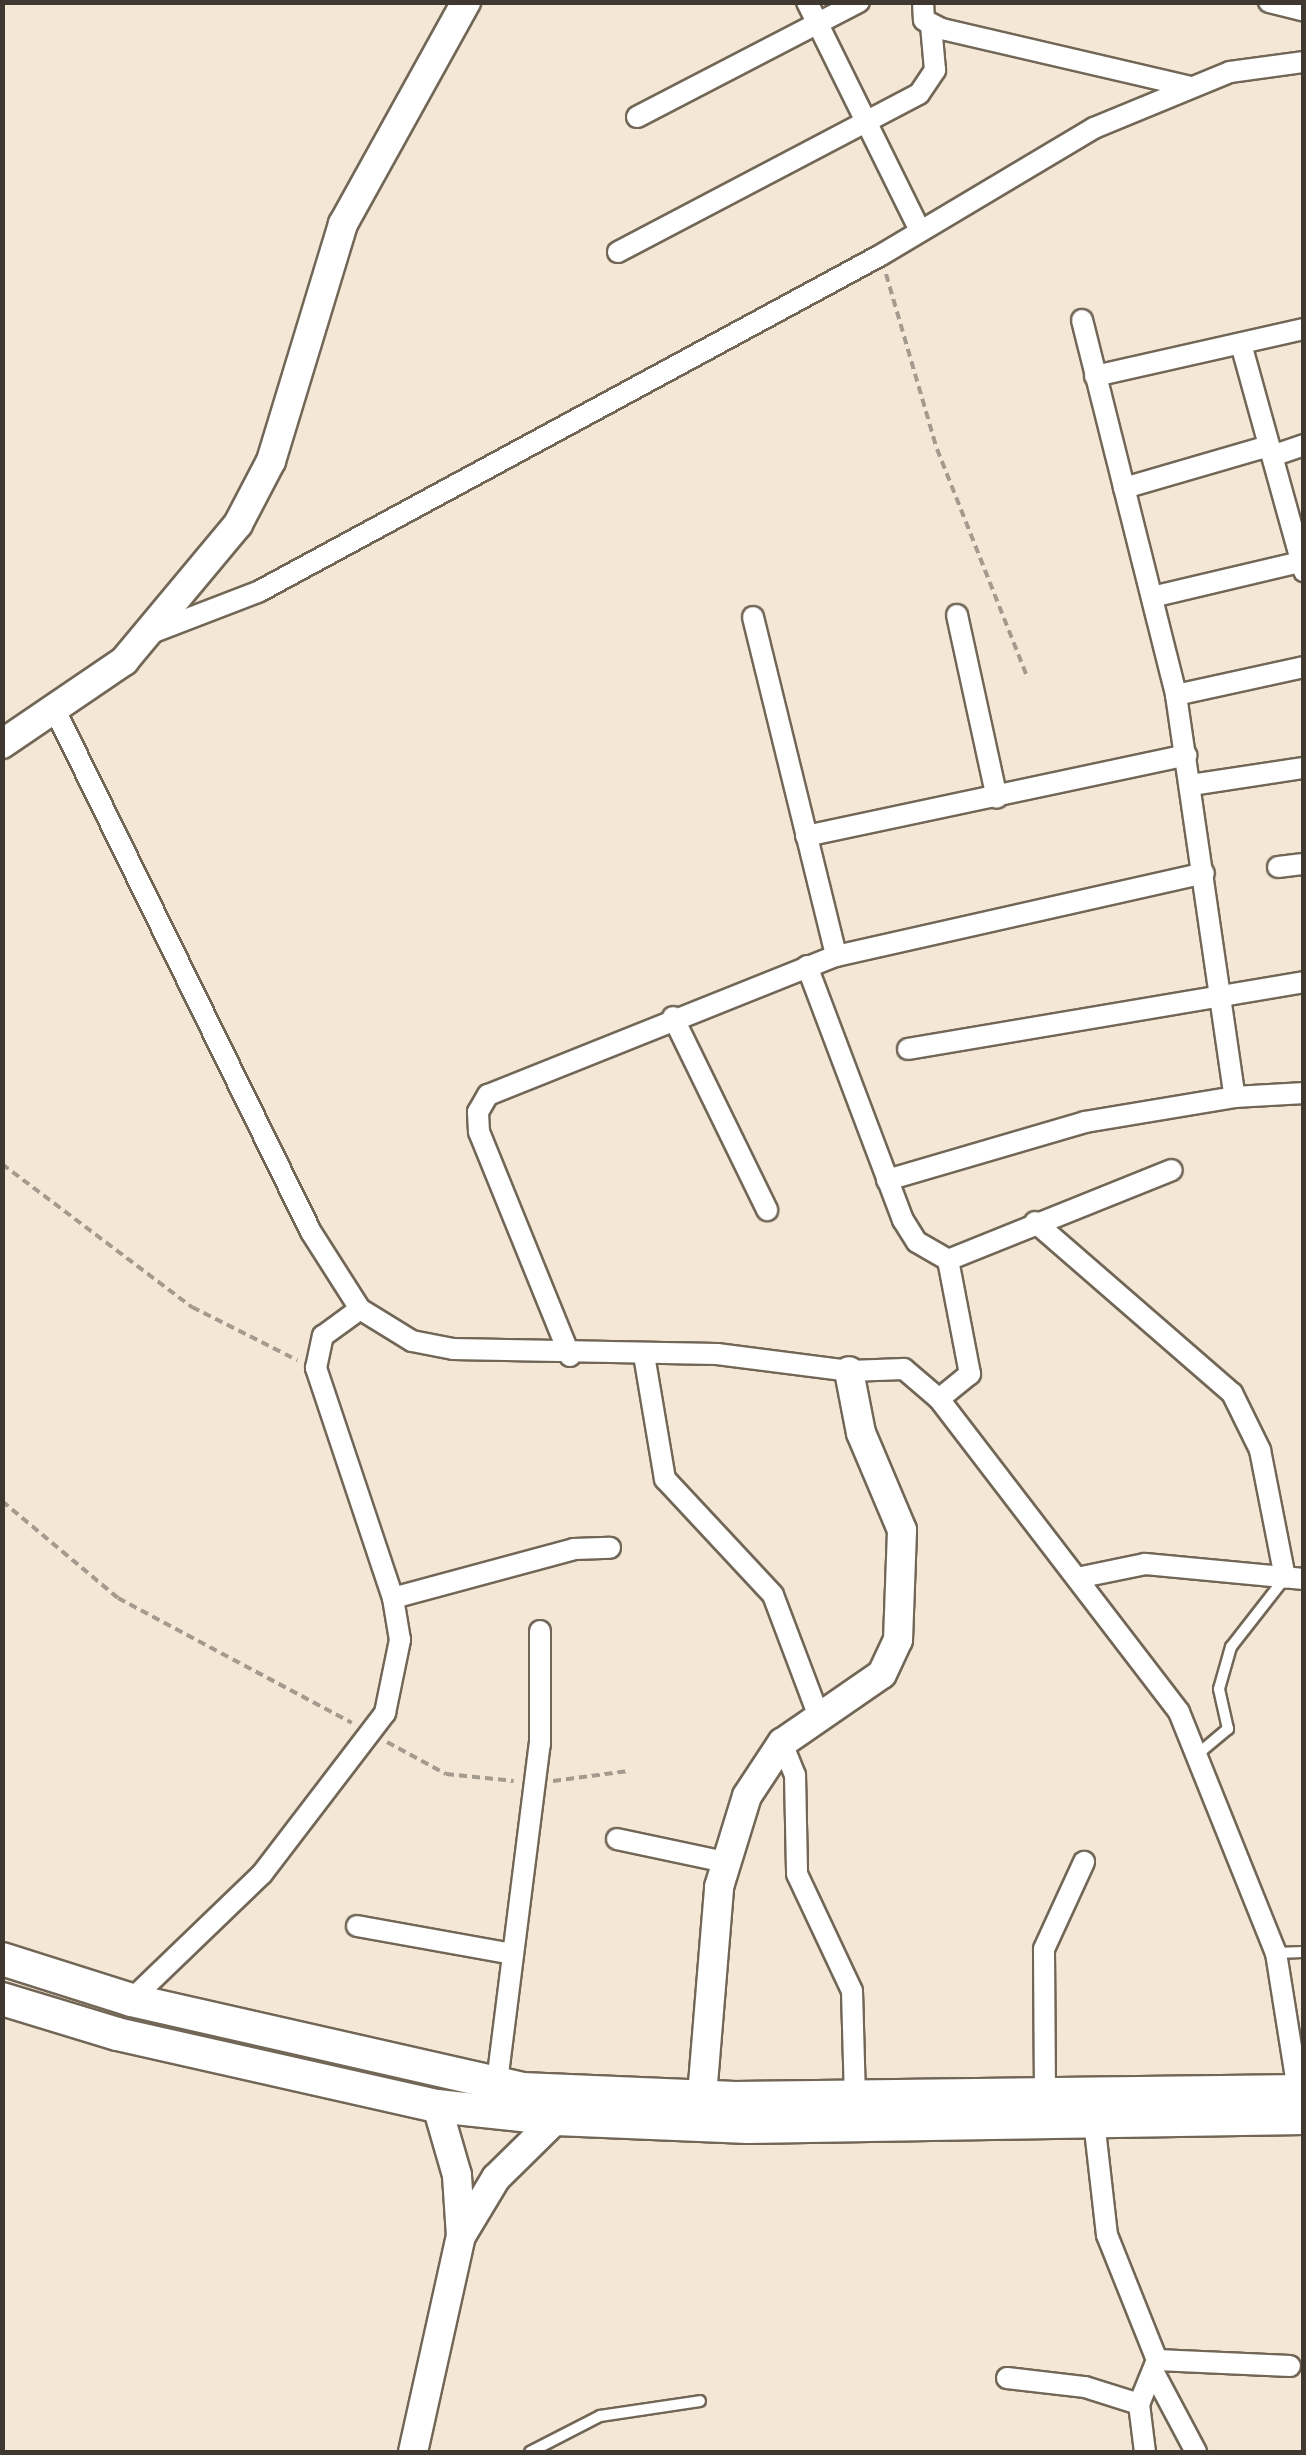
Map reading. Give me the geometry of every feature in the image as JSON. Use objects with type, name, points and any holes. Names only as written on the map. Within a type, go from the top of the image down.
[{"type":"main road","points":[[2,1959],[132,2000],[495,2098],[556,2119],[748,2127],[1094,2121],[1302,2100]]},
{"type":"main road","points":[[2,1998],[117,2034],[437,2106],[495,2098],[702,2096],[1045,2094],[1302,2100]]},
{"type":"street","points":[[2,744],[57,714],[151,633],[259,488],[342,224],[466,2]]},
{"type":"street","points":[[807,2],[920,231]]},
{"type":"street","points":[[637,117],[859,2]]},
{"type":"street","points":[[618,252],[867,124],[927,86],[936,61],[932,25],[923,2]]},
{"type":"street","points":[[1268,2],[1304,11]]},
{"type":"street","points":[[932,25],[1187,86]]},
{"type":"street","points":[[151,633],[258,592],[881,255],[1094,128],[1187,86],[1304,62]]},
{"type":"street","points":[[1082,320],[1176,695],[1236,1097]]},
{"type":"street","points":[[1096,376],[1304,329]]},
{"type":"street","points":[[1152,598],[1303,565],[1241,344]]},
{"type":"street","points":[[1124,488],[1304,445]]},
{"type":"street","points":[[957,616],[997,798]]},
{"type":"street","points":[[752,617],[836,956]]},
{"type":"street","points":[[1176,695],[1304,667]]},
{"type":"street","points":[[57,714],[311,1232],[360,1308],[412,1341],[570,1356],[753,1357],[848,1371],[904,1369],[939,1399],[1160,1685],[1199,1753],[1276,1953],[1302,2100]]},
{"type":"street","points":[[806,836],[1186,755]]},
{"type":"street","points":[[1191,785],[1304,768]]},
{"type":"street","points":[[1278,867],[1304,864]]},
{"type":"street","points":[[570,1356],[485,1148],[478,1112],[502,1086],[836,956],[1204,873]]},
{"type":"street","points":[[807,966],[887,1180],[917,1242],[948,1260],[970,1374],[939,1399]]},
{"type":"street","points":[[908,1049],[1222,991],[1304,982]]},
{"type":"street","points":[[673,1017],[767,1210]]},
{"type":"street","points":[[887,1180],[1101,1119],[1236,1097],[1304,1093]]},
{"type":"street","points":[[948,1260],[1034,1222],[1172,1170]]},
{"type":"street","points":[[1034,1222],[1232,1394],[1260,1450],[1294,1578],[1145,1564],[1077,1578]]},
{"type":"street","points":[[132,2000],[262,1874],[375,1736],[394,1683],[393,1598],[316,1368],[323,1336],[360,1308]]},
{"type":"street","points":[[644,1355],[665,1479],[773,1595],[819,1717]]},
{"type":"street","points":[[702,2096],[725,1862],[747,1796],[782,1744],[882,1674],[902,1610],[902,1530],[862,1433],[848,1371]]},
{"type":"street","points":[[393,1598],[574,1549],[610,1548]]},
{"type":"street","points":[[495,2098],[535,1783],[540,1632]]},
{"type":"street","points":[[782,1744],[795,1776],[797,1874],[852,1991],[854,2096]]},
{"type":"street","points":[[617,1838],[725,1862]]},
{"type":"street","points":[[1045,2094],[1044,1949],[1084,1862]]},
{"type":"street","points":[[357,1926],[512,1954]]},
{"type":"street","points":[[413,2452],[461,2236],[458,2175],[437,2106]]},
{"type":"street","points":[[461,2236],[504,2168],[556,2119]]},
{"type":"street","points":[[1094,2121],[1107,2235],[1155,2365],[1196,2452]]},
{"type":"street","points":[[1155,2365],[1290,2366]]},
{"type":"street","points":[[1145,2452],[1139,2404],[1155,2365]]},
{"type":"street","points":[[1007,2378],[1068,2384],[1139,2404]]},
{"type":"lane","points":[[1199,1753],[1228,1729],[1219,1690],[1231,1647],[1294,1578]]},
{"type":"lane","points":[[1276,1953],[1304,1952]]},
{"type":"lane","points":[[530,2452],[600,2416],[700,2401]]},
{"type":"path","points":[[881,255],[937,450],[1026,674]]},
{"type":"path","points":[[2,1164],[223,1328],[316,1368]]},
{"type":"path","points":[[2,1501],[118,1598],[446,1774],[535,1783],[628,1771]]}]
